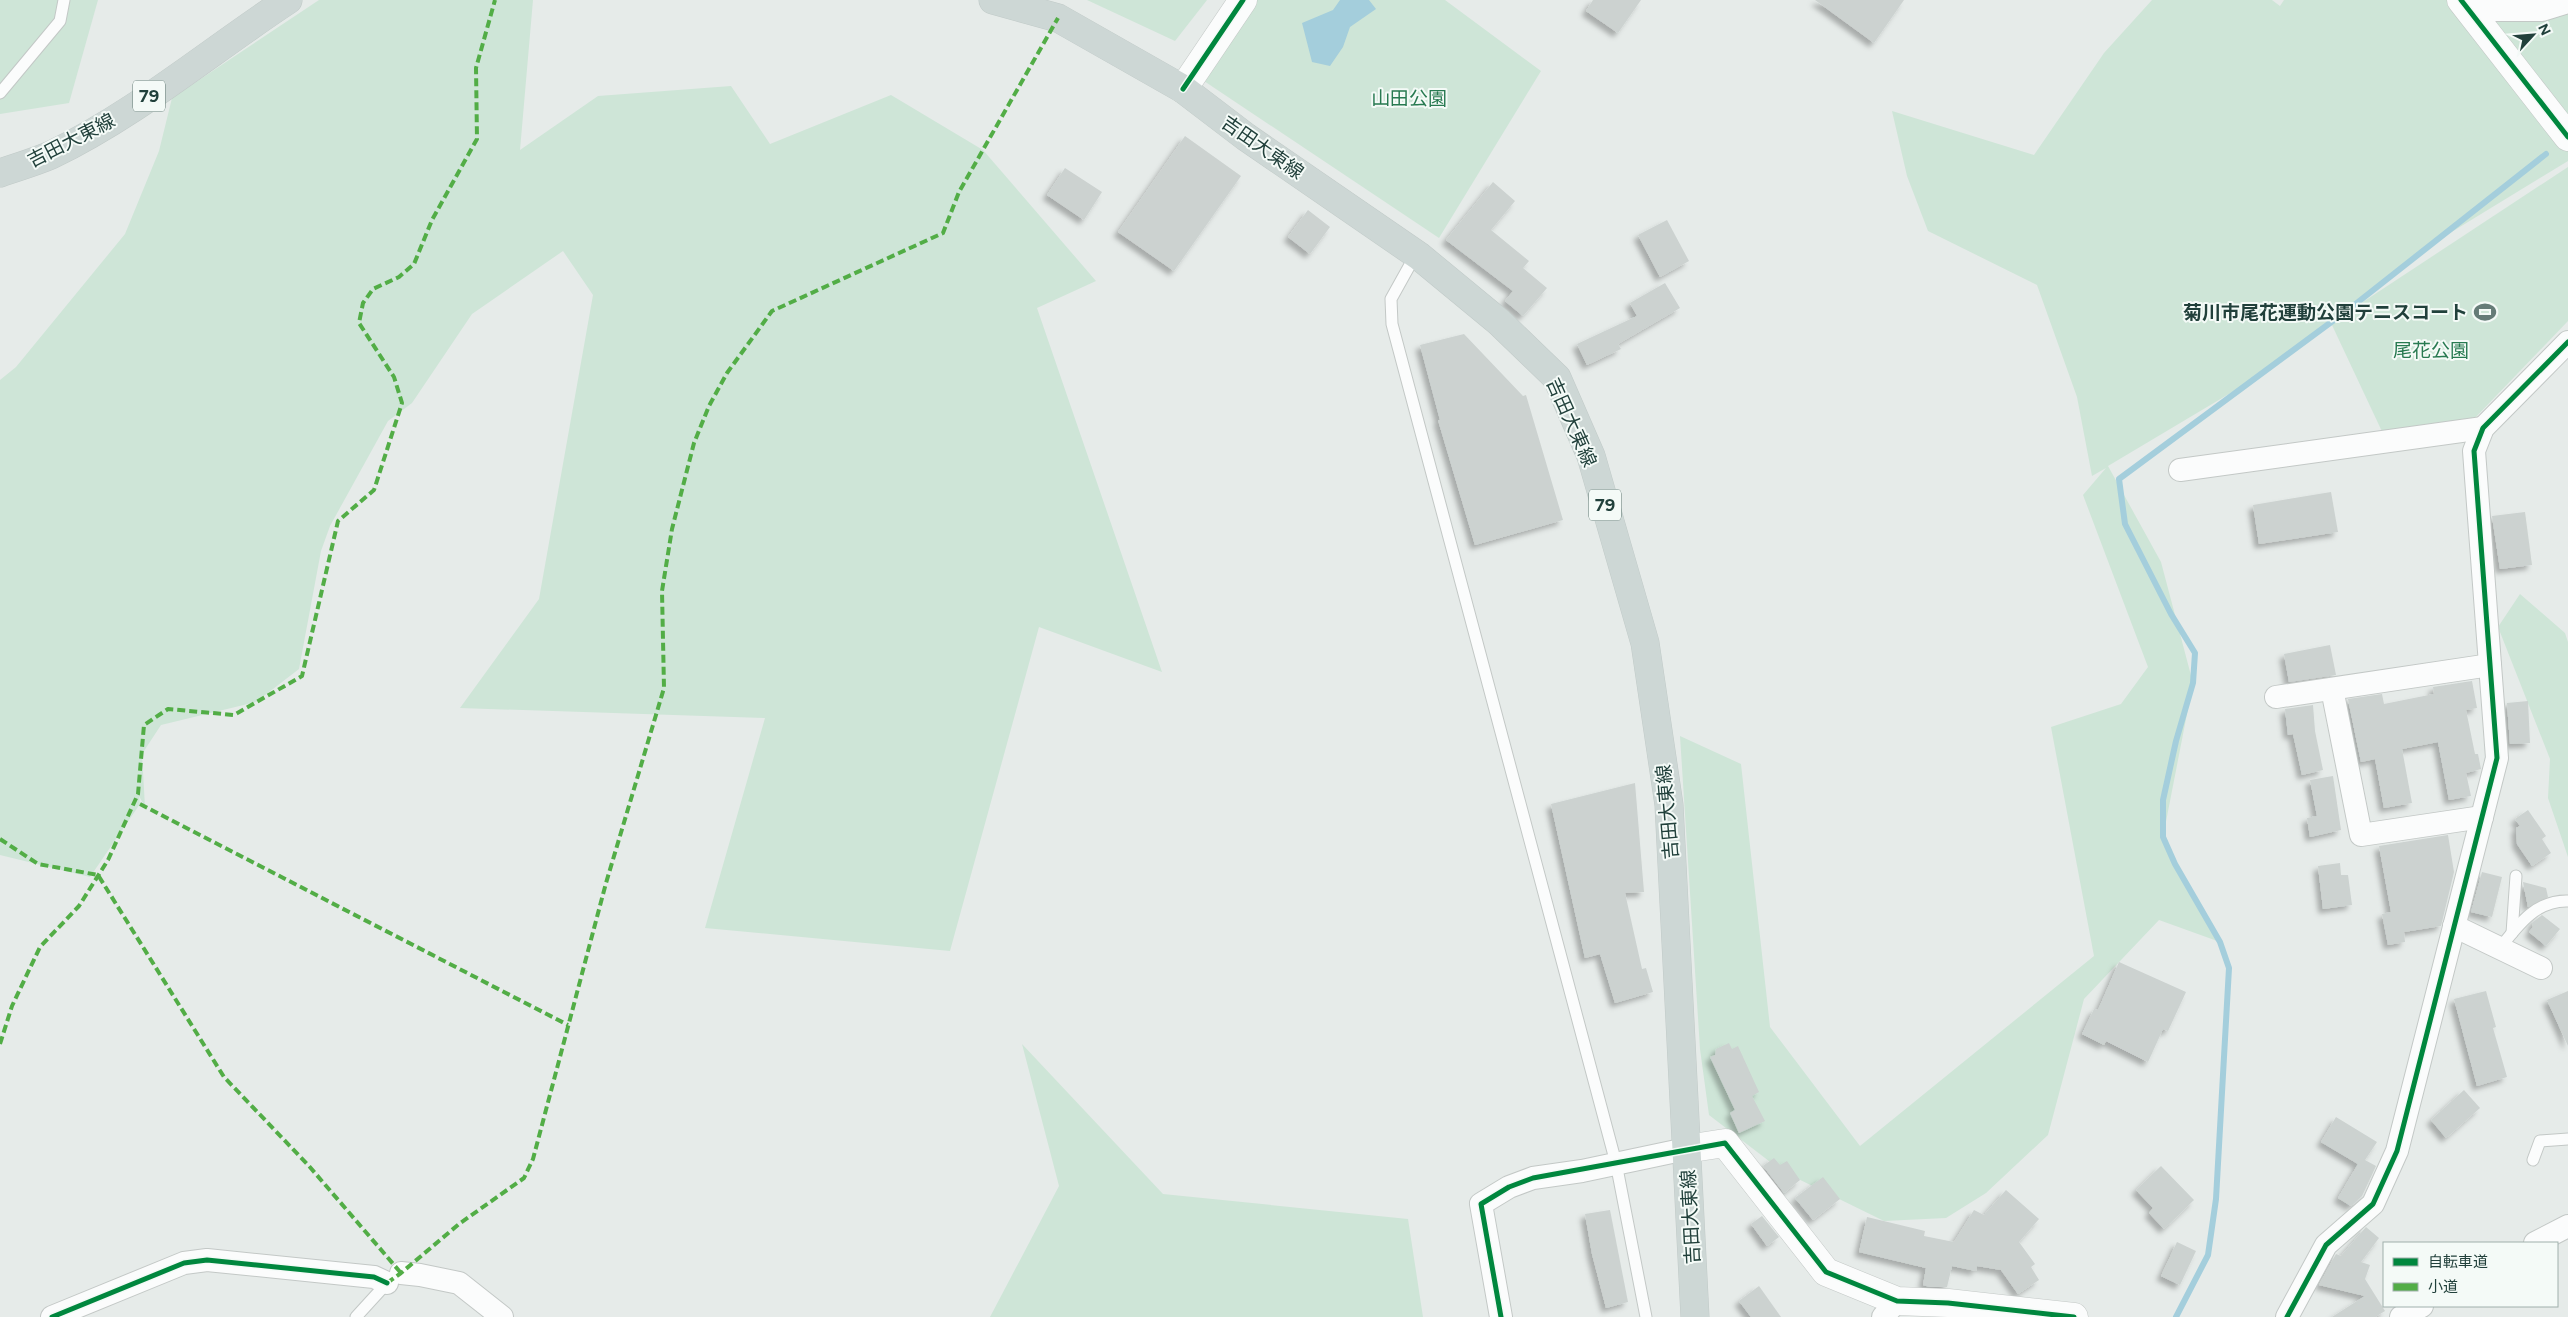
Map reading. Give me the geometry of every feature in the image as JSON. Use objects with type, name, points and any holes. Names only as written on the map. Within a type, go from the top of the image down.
[{"type":"main road","name":"吉田大東線","points":[[0,173],[50,155],[116,117],[196,66],[253,23],[288,0]]},
{"type":"main road","name":"吉田大東線","points":[[993,0],[1058,18],[1183,90],[1416,254],[1499,322],[1557,378],[1591,456],[1645,642],[1669,805],[1695,1317]]},
{"type":"street","points":[[1183,90],[1243,0]]},
{"type":"street","points":[[2465,5],[2542,10],[2568,2]]},
{"type":"street","points":[[2465,5],[2568,137]]},
{"type":"street","points":[[2287,1317],[2326,1245],[2373,1204],[2397,1151],[2497,758],[2474,451],[2483,428],[2568,342]]},
{"type":"street","points":[[2180,470],[2483,428]]},
{"type":"street","points":[[2276,697],[2490,665]]},
{"type":"street","points":[[2332,689],[2361,835],[2482,817]]},
{"type":"street","points":[[2454,926],[2506,941],[2542,968]]},
{"type":"street","points":[[1500,1317],[1481,1204],[1509,1187],[1533,1178],[1725,1143],[1826,1272],[1890,1309],[1952,1310],[2074,1317]]},
{"type":"street","points":[[2538,1242],[2568,1226]]},
{"type":"street","points":[[52,1317],[184,1263],[207,1260],[374,1277],[394,1278],[420,1274],[459,1283],[502,1317]]},
{"type":"street","points":[[2401,1317],[2420,1307]]},
{"type":"lane","points":[[0,93],[60,21],[64,0]]},
{"type":"lane","points":[[1416,254],[1391,299],[1392,324],[1616,1163],[1646,1317]]},
{"type":"lane","points":[[2506,941],[2516,876]]},
{"type":"lane","points":[[2506,941],[2522,920],[2542,905],[2568,901]]},
{"type":"lane","points":[[2533,1160],[2540,1141],[2568,1139]]},
{"type":"lane","points":[[356,1317],[394,1278]]},
{"type":"green space","points":[[0,0],[98,0],[69,103],[0,114]]},
{"type":"green space","points":[[319,0],[533,0],[520,150],[598,96],[731,86],[770,144],[891,95],[983,150],[1096,281],[1037,308],[1162,672],[1039,627],[950,951],[705,928],[765,718],[460,708],[539,599],[593,295],[563,251],[472,314],[412,403],[388,421],[330,526],[321,551],[299,669],[256,702],[161,725],[142,754],[145,807],[139,796],[140,804],[90,877],[0,855],[0,380],[16,367],[125,234],[159,151],[172,98]]},
{"type":"green space","points":[[1087,0],[1207,0],[1175,41]]},
{"type":"green space","name":"山田公園","points":[[1255,0],[1445,0],[1541,71],[1439,238],[1204,81]]},
{"type":"green space","points":[[2152,0],[2272,0],[2280,6],[2284,0],[2568,0],[2568,161],[2432,244],[2254,379],[2108,466],[2161,562],[2193,683],[2163,837],[2220,942],[2159,920],[2084,999],[2048,1135],[1986,1193],[1946,1218],[1884,1221],[1782,1171],[1709,1115],[1700,1049],[1680,736],[1741,764],[1770,1027],[1860,1146],[2094,956],[2051,727],[2121,704],[2148,667],[2083,495],[2106,468],[2092,476],[2077,397],[2037,285],[1928,231],[1907,176],[1892,111],[2034,155],[2104,53]]},
{"type":"green space","name":"尾花公園","points":[[2568,167],[2568,321],[2473,420],[2386,440],[2331,323]]},
{"type":"green space","points":[[2520,594],[2565,633],[2568,642],[2568,857],[2548,798],[2550,759],[2498,627]]},
{"type":"green space","points":[[1022,1044],[1163,1194],[1408,1219],[1423,1317],[990,1317],[1059,1186]]},
{"type":"water","points":[[1340,0],[1369,0],[1376,9],[1350,27],[1343,47],[1330,66],[1312,62],[1302,23],[1333,10]]},
{"type":"building","points":[[1593,0],[1641,0],[1618,33],[1586,11]]},
{"type":"building","points":[[1815,0],[1904,0],[1874,43]]},
{"type":"building","points":[[1185,136],[1241,176],[1174,271],[1118,232]]},
{"type":"building","points":[[1065,168],[1102,192],[1084,220],[1047,195]]},
{"type":"building","points":[[1493,182],[1515,201],[1491,230],[1529,261],[1523,268],[1547,288],[1523,316],[1505,301],[1513,291],[1446,240]]},
{"type":"building","points":[[1308,210],[1330,227],[1310,254],[1288,237]]},
{"type":"building","points":[[1667,220],[1689,261],[1660,277],[1638,235]]},
{"type":"building","points":[[1665,283],[1680,308],[1618,344],[1621,349],[1587,365],[1577,344],[1637,316],[1630,303]]},
{"type":"building","points":[[1464,334],[1523,396],[1526,395],[1563,520],[1475,545],[1438,420],[1440,420],[1420,345]]},
{"type":"building","points":[[2331,492],[2338,532],[2259,544],[2253,505]]},
{"type":"building","points":[[2525,512],[2532,565],[2500,569],[2492,516]]},
{"type":"building","points":[[2330,645],[2336,675],[2289,682],[2284,654]]},
{"type":"building","points":[[2472,681],[2477,708],[2466,710],[2475,754],[2478,754],[2481,769],[2466,773],[2471,796],[2449,800],[2438,742],[2402,749],[2412,803],[2384,808],[2375,759],[2361,762],[2348,699],[2382,694],[2384,704],[2434,694],[2433,687]]},
{"type":"building","points":[[2528,701],[2530,743],[2510,744],[2507,703]]},
{"type":"building","points":[[2313,705],[2315,731],[2323,770],[2302,775],[2293,734],[2288,735],[2285,709]]},
{"type":"building","points":[[2333,776],[2341,830],[2310,837],[2307,818],[2317,816],[2310,780]]},
{"type":"building","points":[[1635,783],[1644,892],[1625,893],[1642,969],[1646,968],[1653,992],[1615,1003],[1600,954],[1585,958],[1551,804]]},
{"type":"building","points":[[2528,810],[2546,836],[2542,839],[2551,853],[2532,866],[2517,844],[2516,828],[2520,826],[2515,819]]},
{"type":"building","points":[[2448,835],[2454,872],[2441,926],[2404,932],[2405,942],[2388,945],[2382,914],[2391,912],[2379,846]]},
{"type":"building","points":[[2340,863],[2341,875],[2348,875],[2352,905],[2323,909],[2318,866]]},
{"type":"building","points":[[2482,872],[2502,877],[2492,917],[2471,912]]},
{"type":"building","points":[[2523,882],[2546,888],[2548,897],[2528,907]]},
{"type":"building","points":[[2542,915],[2560,929],[2546,946],[2529,932],[2533,927],[2532,923]]},
{"type":"building","points":[[2119,962],[2186,992],[2168,1031],[2163,1029],[2148,1062],[2106,1041],[2104,1045],[2082,1034],[2094,1009],[2098,1010]]},
{"type":"building","points":[[2486,991],[2496,1027],[2493,1028],[2507,1077],[2477,1086],[2454,999]]},
{"type":"building","points":[[2568,991],[2568,1046],[2547,1000]]},
{"type":"building","points":[[1729,1043],[1732,1049],[1738,1046],[1759,1092],[1752,1096],[1765,1121],[1739,1133],[1730,1113],[1735,1110],[1710,1057],[1715,1055],[1716,1049]]},
{"type":"building","points":[[2464,1090],[2480,1108],[2446,1138],[2431,1120]]},
{"type":"building","points":[[2336,1117],[2377,1142],[2365,1160],[2376,1166],[2362,1196],[2351,1206],[2338,1198],[2358,1164],[2321,1142]]},
{"type":"building","points":[[1774,1158],[1780,1165],[1787,1161],[1800,1180],[1784,1193],[1763,1166]]},
{"type":"building","points":[[2161,1166],[2194,1200],[2164,1229],[2149,1213],[2153,1208],[2136,1190]]},
{"type":"building","points":[[1823,1177],[1840,1199],[1813,1220],[1795,1198]]},
{"type":"building","points":[[2006,1190],[2039,1219],[2019,1242],[2035,1264],[2031,1267],[2039,1280],[2018,1294],[2001,1270],[1977,1266],[1976,1271],[1952,1266],[1947,1287],[1930,1287],[1923,1285],[1926,1268],[1859,1252],[1867,1217],[1925,1231],[1924,1236],[1954,1242],[1974,1210],[1984,1215]]},
{"type":"building","points":[[1610,1210],[1628,1302],[1606,1308],[1592,1254],[1585,1214]]},
{"type":"building","points":[[1762,1216],[1779,1237],[1767,1246],[1751,1224]]},
{"type":"building","points":[[2366,1227],[2379,1238],[2361,1262],[2370,1265],[2365,1279],[2385,1311],[2375,1317],[2332,1317],[2365,1296],[2319,1285],[2336,1254],[2341,1256]]},
{"type":"building","points":[[2177,1242],[2196,1251],[2180,1285],[2161,1276]]},
{"type":"building","points":[[1759,1286],[1781,1317],[1751,1317],[1739,1301]]},
{"type":"waterway","points":[[2176,1317],[2208,1255],[2216,1199],[2229,968],[2220,942],[2175,864],[2163,837],[2163,800],[2176,741],[2193,683],[2195,653],[2171,614],[2125,524],[2119,479],[2353,306],[2546,154]]},
{"type":"marked path","points":[[0,1044],[12,1006],[40,947],[79,906],[108,860],[138,794],[144,725],[168,709],[234,715],[302,676],[338,521],[374,490],[402,403],[394,377],[359,323],[363,303],[373,289],[399,277],[414,264],[432,220],[477,139],[476,68],[495,0]]},
{"type":"marked path","points":[[387,1283],[459,1224],[524,1178],[533,1159],[606,883],[664,688],[662,591],[672,529],[694,443],[709,406],[727,373],[772,311],[943,233],[959,192],[1058,18]]},
{"type":"marked path","points":[[140,804],[568,1025]]},
{"type":"marked path","points":[[0,839],[38,864],[98,875],[224,1077],[309,1166],[401,1273]]},
{"type":"cycle path","points":[[1183,89],[1243,0]]},
{"type":"cycle path","points":[[2461,0],[2568,137]]},
{"type":"cycle path","points":[[2287,1317],[2326,1245],[2373,1204],[2397,1151],[2497,758],[2474,451],[2483,428],[2568,342]]},
{"type":"cycle path","points":[[1501,1317],[1481,1204],[1509,1187],[1533,1178],[1725,1143],[1826,1272],[1897,1301],[1948,1303],[2074,1317]]},
{"type":"cycle path","points":[[52,1317],[184,1263],[207,1260],[374,1277],[387,1283]]},
{"type":"place","name":"菊川市尾花運動公園テニスコート","points":[[2485,312]]}]
